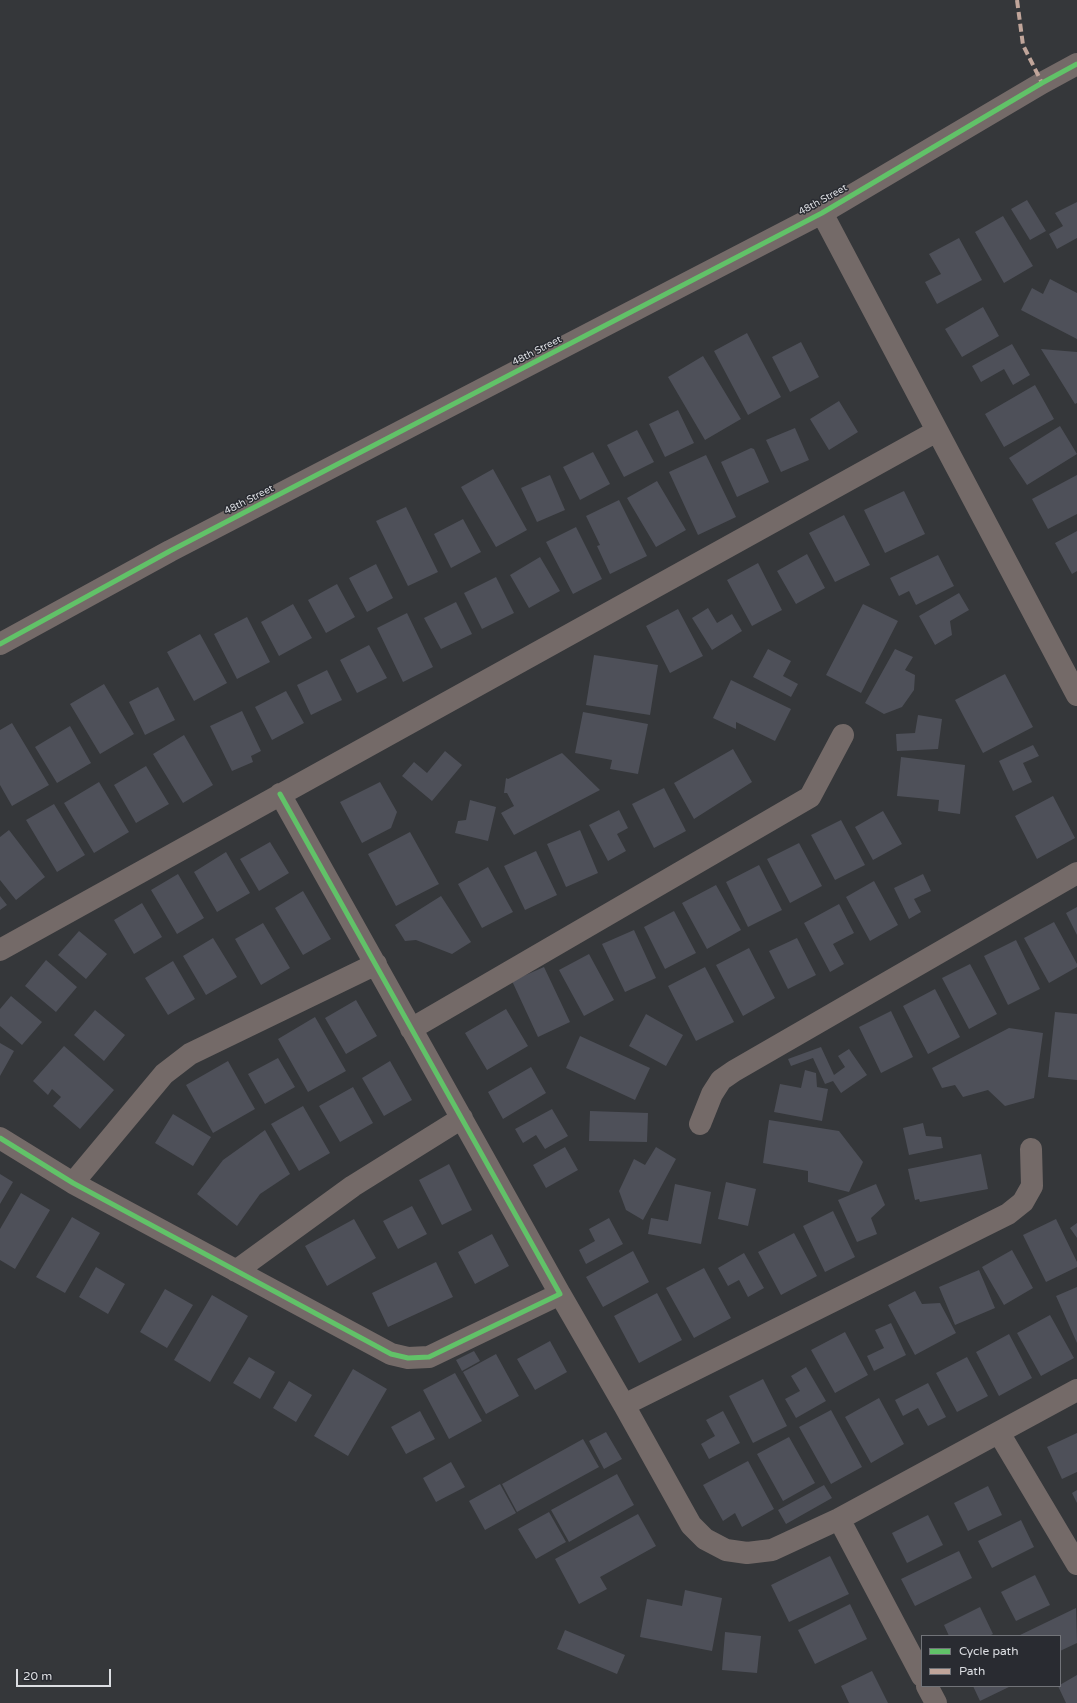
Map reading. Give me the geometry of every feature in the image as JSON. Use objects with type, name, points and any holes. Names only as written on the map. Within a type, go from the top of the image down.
[{"type":"street","name":"48th Street","points":[[0,644],[177,548],[822,212],[1077,64]]},
{"type":"street","points":[[822,212],[1077,695]]},
{"type":"street","points":[[0,950],[937,431]]},
{"type":"street","points":[[411,1029],[810,797],[843,735]]},
{"type":"street","points":[[280,794],[560,1294],[692,1525],[705,1539],[726,1550],[747,1553],[772,1550],[839,1519],[1077,1390]]},
{"type":"street","points":[[700,1124],[712,1094],[722,1080],[734,1070],[1077,873]]},
{"type":"street","points":[[73,1183],[149,1090],[164,1074],[190,1054],[376,964]]},
{"type":"street","points":[[236,1271],[353,1186],[462,1118]]},
{"type":"street","points":[[0,1138],[73,1183],[391,1354],[408,1358],[429,1357],[560,1294]]},
{"type":"street","points":[[624,1404],[1008,1214],[1023,1202],[1032,1186],[1031,1149]]},
{"type":"street","points":[[999,1433],[1077,1564]]},
{"type":"street","points":[[839,1519],[921,1674]]},
{"type":"street","points":[[928,1687],[936,1703]]},
{"type":"building","points":[[1027,200],[1046,231],[1030,240],[1011,209]]},
{"type":"building","points":[[1077,202],[1077,238],[1057,249],[1049,234],[1063,226],[1055,213]]},
{"type":"building","points":[[1003,216],[1033,266],[1004,283],[975,232]]},
{"type":"building","points":[[959,238],[982,280],[937,304],[925,282],[941,274],[929,254]]},
{"type":"building","points":[[1050,279],[1077,293],[1077,339],[1021,310],[1032,288],[1043,294]]},
{"type":"building","points":[[983,307],[999,336],[962,357],[945,329]]},
{"type":"building","points":[[747,333],[781,397],[748,415],[714,351]]},
{"type":"building","points":[[801,342],[819,377],[790,392],[772,357]]},
{"type":"building","points":[[1012,344],[1030,375],[1013,385],[1004,369],[981,382],[972,366]]},
{"type":"building","points":[[1041,349],[1077,352],[1077,403],[1075,404]]},
{"type":"building","points":[[703,356],[741,419],[705,440],[668,377]]},
{"type":"building","points":[[1035,385],[1054,419],[1004,447],[985,414]]},
{"type":"building","points":[[839,401],[858,432],[829,450],[810,419]]},
{"type":"building","points":[[678,410],[694,443],[665,457],[649,424]]},
{"type":"building","points":[[1060,426],[1077,454],[1027,485],[1009,458]]},
{"type":"building","points":[[795,428],[809,460],[781,472],[766,440]]},
{"type":"building","points":[[637,430],[654,462],[624,477],[607,445]]},
{"type":"building","points":[[751,448],[754,449],[769,482],[737,497],[721,462]]},
{"type":"building","points":[[593,452],[610,484],[580,500],[563,467]]},
{"type":"building","points":[[706,455],[736,517],[698,535],[669,472]]},
{"type":"building","points":[[493,469],[527,530],[496,547],[461,487]]},
{"type":"building","points":[[550,475],[565,510],[537,522],[521,488]]},
{"type":"building","points":[[1077,475],[1077,514],[1048,529],[1032,499]]},
{"type":"building","points":[[657,481],[686,530],[656,547],[627,498]]},
{"type":"building","points":[[904,491],[925,534],[885,553],[864,510]]},
{"type":"building","points":[[619,500],[647,556],[610,574],[597,546],[600,545],[586,516]]},
{"type":"building","points":[[406,507],[438,572],[408,586],[376,521]]},
{"type":"building","points":[[844,515],[870,565],[835,582],[809,533]]},
{"type":"building","points":[[463,519],[481,552],[451,568],[434,534]]},
{"type":"building","points":[[576,527],[602,579],[573,594],[546,542]]},
{"type":"building","points":[[1077,531],[1077,571],[1072,574],[1055,543]]},
{"type":"building","points":[[807,554],[825,588],[796,604],[777,571]]},
{"type":"building","points":[[938,555],[954,586],[916,605],[909,591],[899,596],[890,578]]},
{"type":"building","points":[[540,557],[560,591],[529,608],[510,575]]},
{"type":"building","points":[[758,563],[782,610],[752,626],[727,580]]},
{"type":"building","points":[[376,564],[393,598],[367,612],[349,578]]},
{"type":"building","points":[[496,577],[514,613],[482,629],[464,593]]},
{"type":"building","points":[[337,584],[355,617],[326,633],[308,600]]},
{"type":"building","points":[[959,593],[969,610],[950,621],[952,635],[935,645],[919,616]]},
{"type":"building","points":[[456,602],[472,634],[441,649],[424,618]]},
{"type":"building","points":[[293,604],[312,638],[279,656],[261,622]]},
{"type":"building","points":[[863,604],[898,621],[861,693],[826,675]]},
{"type":"building","points":[[708,608],[717,623],[732,614],[742,631],[712,650],[692,618]]},
{"type":"building","points":[[678,609],[703,656],[670,673],[646,626]]},
{"type":"building","points":[[407,613],[433,667],[403,682],[377,628]]},
{"type":"building","points":[[247,617],[270,662],[237,679],[214,634]]},
{"type":"building","points":[[200,634],[227,683],[194,701],[167,652]]},
{"type":"building","points":[[369,645],[387,678],[357,693],[340,660]]},
{"type":"building","points":[[768,649],[791,661],[783,676],[798,684],[791,697],[753,677]]},
{"type":"building","points":[[895,649],[913,657],[905,670],[915,675],[914,690],[902,707],[884,714],[865,703]]},
{"type":"building","points":[[594,655],[658,665],[650,715],[586,705]]},
{"type":"building","points":[[327,670],[342,700],[311,715],[297,685]]},
{"type":"building","points":[[1005,674],[1033,727],[983,753],[955,700]]},
{"type":"building","points":[[731,680],[791,709],[775,741],[736,722],[736,729],[713,718]]},
{"type":"building","points":[[104,684],[134,734],[100,754],[70,704]]},
{"type":"building","points":[[158,687],[175,720],[145,735],[129,702]]},
{"type":"building","points":[[286,691],[304,723],[272,740],[255,707]]},
{"type":"building","points":[[242,711],[261,751],[251,756],[253,762],[232,771],[210,726]]},
{"type":"building","points":[[583,712],[648,724],[638,774],[610,769],[612,760],[575,753]]},
{"type":"building","points":[[918,715],[942,719],[938,749],[897,751],[896,734],[915,733]]},
{"type":"building","points":[[12,723],[49,785],[12,806],[0,785],[0,730]]},
{"type":"building","points":[[70,726],[91,763],[57,783],[35,747]]},
{"type":"building","points":[[184,735],[213,785],[183,803],[153,754]]},
{"type":"building","points":[[1033,745],[1039,756],[1023,763],[1032,782],[1013,791],[999,761]]},
{"type":"building","points":[[733,749],[752,782],[694,819],[674,783]]},
{"type":"building","points":[[445,751],[462,765],[432,801],[402,776],[414,762],[427,773]]},
{"type":"building","points":[[562,753],[600,790],[514,835],[501,813],[514,806],[507,793],[504,793],[506,778],[508,779]]},
{"type":"building","points":[[901,757],[965,765],[960,814],[938,811],[939,800],[897,796]]},
{"type":"building","points":[[146,766],[169,804],[136,823],[114,785]]},
{"type":"building","points":[[99,782],[129,832],[94,853],[64,803]]},
{"type":"building","points":[[380,782],[397,812],[391,828],[362,843],[340,802]]},
{"type":"building","points":[[664,788],[686,831],[654,848],[632,804]]},
{"type":"building","points":[[1053,796],[1075,838],[1037,859],[1015,816]]},
{"type":"building","points":[[470,800],[496,807],[488,841],[455,833],[458,821],[466,820]]},
{"type":"building","points":[[54,804],[85,855],[57,872],[26,820]]},
{"type":"building","points":[[619,810],[628,828],[617,834],[626,851],[608,861],[589,825]]},
{"type":"building","points":[[883,811],[902,844],[873,860],[855,827]]},
{"type":"building","points":[[841,820],[865,865],[835,880],[811,835]]},
{"type":"building","points":[[9,830],[45,877],[16,900],[0,880],[0,837]]},
{"type":"building","points":[[580,830],[598,873],[566,887],[547,844]]},
{"type":"building","points":[[410,832],[439,884],[396,906],[368,854]]},
{"type":"building","points":[[270,842],[289,873],[259,891],[240,859]]},
{"type":"building","points":[[799,843],[822,886],[790,903],[767,859]]},
{"type":"building","points":[[536,851],[557,895],[525,910],[504,866]]},
{"type":"building","points":[[226,852],[250,893],[217,912],[194,872]]},
{"type":"building","points":[[759,865],[782,910],[748,927],[726,882]]},
{"type":"building","points":[[488,867],[513,912],[482,928],[458,884]]},
{"type":"building","points":[[178,874],[204,918],[177,934],[151,890]]},
{"type":"building","points":[[923,874],[931,891],[914,899],[921,912],[909,919],[894,888]]},
{"type":"building","points":[[874,881],[898,925],[870,941],[846,897]]},
{"type":"building","points":[[716,885],[741,930],[707,949],[682,903]]},
{"type":"building","points":[[303,891],[331,939],[303,955],[275,908]]},
{"type":"building","points":[[0,896],[7,905],[0,910]]},
{"type":"building","points":[[441,896],[471,942],[452,954],[416,940],[405,941],[395,925]]},
{"type":"building","points":[[142,903],[162,937],[134,954],[114,920]]},
{"type":"building","points":[[839,904],[854,933],[833,944],[844,964],[830,972],[804,923]]},
{"type":"building","points":[[1077,907],[1077,935],[1066,913]]},
{"type":"building","points":[[674,911],[696,953],[665,969],[644,927]]},
{"type":"building","points":[[1054,922],[1077,964],[1077,967],[1049,983],[1024,938]]},
{"type":"building","points":[[263,923],[290,968],[261,985],[235,939]]},
{"type":"building","points":[[634,930],[656,978],[625,992],[602,944]]},
{"type":"building","points":[[79,931],[107,954],[86,979],[58,955]]},
{"type":"building","points":[[213,938],[237,977],[206,995],[183,956]]},
{"type":"building","points":[[797,938],[816,975],[788,989],[769,951]]},
{"type":"building","points":[[1016,940],[1040,989],[1008,1005],[984,956]]},
{"type":"building","points":[[749,948],[775,998],[743,1016],[716,965]]},
{"type":"building","points":[[589,954],[614,1000],[584,1016],[559,970]]},
{"type":"building","points":[[46,960],[77,987],[56,1012],[25,986]]},
{"type":"building","points":[[173,961],[195,999],[168,1015],[145,978]]},
{"type":"building","points":[[970,964],[997,1014],[969,1029],[942,978]]},
{"type":"building","points":[[544,967],[570,1022],[538,1037],[512,981]]},
{"type":"building","points":[[705,967],[734,1022],[696,1041],[668,986]]},
{"type":"building","points":[[935,989],[960,1037],[928,1054],[903,1006]]},
{"type":"building","points":[[11,996],[42,1022],[22,1045],[0,1026],[0,1009]]},
{"type":"building","points":[[356,1000],[377,1036],[346,1054],[325,1018]]},
{"type":"building","points":[[506,1009],[528,1046],[487,1070],[465,1033]]},
{"type":"building","points":[[95,1010],[125,1035],[104,1061],[74,1035]]},
{"type":"building","points":[[891,1011],[913,1057],[881,1073],[859,1027]]},
{"type":"building","points":[[1055,1012],[1077,1014],[1077,1080],[1048,1077]]},
{"type":"building","points":[[646,1014],[683,1035],[666,1066],[629,1046]]},
{"type":"building","points":[[315,1017],[346,1071],[308,1092],[278,1039]]},
{"type":"building","points":[[1009,1028],[1043,1033],[1034,1098],[1005,1106],[988,1090],[963,1097],[955,1085],[942,1088],[932,1068]]},
{"type":"building","points":[[580,1036],[650,1068],[635,1100],[566,1068]]},
{"type":"building","points":[[0,1043],[14,1051],[0,1076]]},
{"type":"building","points":[[64,1046],[114,1090],[80,1129],[53,1106],[61,1097],[52,1089],[48,1095],[33,1081]]},
{"type":"building","points":[[821,1047],[834,1075],[845,1067],[838,1056],[849,1049],[867,1075],[841,1093],[833,1081],[825,1084],[813,1058],[791,1066],[788,1059]]},
{"type":"building","points":[[278,1058],[295,1087],[265,1104],[248,1074]]},
{"type":"building","points":[[228,1061],[255,1109],[213,1133],[186,1085]]},
{"type":"building","points":[[390,1061],[412,1100],[384,1116],[362,1078]]},
{"type":"building","points":[[531,1067],[546,1093],[503,1119],[488,1092]]},
{"type":"building","points":[[805,1070],[816,1073],[817,1087],[828,1089],[822,1121],[774,1112],[780,1084],[801,1088]]},
{"type":"building","points":[[353,1087],[373,1123],[340,1142],[319,1106]]},
{"type":"building","points":[[303,1106],[330,1153],[299,1171],[271,1124]]},
{"type":"building","points":[[552,1109],[568,1136],[545,1149],[536,1135],[523,1143],[515,1129]]},
{"type":"building","points":[[590,1111],[648,1113],[647,1142],[589,1141]]},
{"type":"building","points":[[173,1114],[211,1137],[193,1166],[155,1143]]},
{"type":"building","points":[[769,1120],[839,1131],[863,1162],[849,1192],[808,1182],[808,1171],[763,1163]]},
{"type":"building","points":[[923,1123],[926,1136],[941,1137],[943,1148],[909,1155],[903,1128]]},
{"type":"building","points":[[265,1130],[290,1174],[260,1194],[237,1226],[197,1194],[223,1160]]},
{"type":"building","points":[[565,1147],[578,1170],[546,1188],[533,1165]]},
{"type":"building","points":[[656,1147],[676,1159],[643,1220],[626,1210],[619,1191],[634,1159],[645,1165]]},
{"type":"building","points":[[981,1154],[988,1189],[920,1202],[919,1199],[915,1200],[908,1169]]},
{"type":"building","points":[[449,1164],[472,1210],[442,1225],[419,1180]]},
{"type":"building","points":[[0,1174],[13,1182],[0,1204]]},
{"type":"building","points":[[726,1182],[756,1189],[748,1226],[718,1219]]},
{"type":"building","points":[[675,1184],[711,1192],[701,1244],[648,1234],[651,1218],[668,1221]]},
{"type":"building","points":[[876,1184],[885,1205],[871,1218],[877,1234],[857,1242],[838,1200]]},
{"type":"building","points":[[21,1193],[50,1210],[15,1269],[0,1260],[0,1229]]},
{"type":"building","points":[[412,1206],[427,1234],[398,1249],[383,1221]]},
{"type":"building","points":[[833,1211],[855,1257],[825,1272],[803,1226]]},
{"type":"building","points":[[72,1217],[100,1233],[65,1293],[36,1277]]},
{"type":"building","points":[[609,1218],[623,1244],[586,1264],[579,1250],[595,1241],[589,1229]]},
{"type":"building","points":[[354,1219],[376,1258],[327,1286],[305,1246]]},
{"type":"building","points":[[1056,1219],[1077,1262],[1077,1267],[1046,1282],[1023,1235]]},
{"type":"building","points":[[1077,1223],[1077,1238],[1070,1228]]},
{"type":"building","points":[[794,1233],[817,1276],[781,1295],[758,1252]]},
{"type":"building","points":[[492,1234],[509,1266],[475,1284],[458,1252]]},
{"type":"building","points":[[1012,1250],[1033,1288],[1004,1305],[982,1267]]},
{"type":"building","points":[[633,1251],[649,1282],[603,1307],[586,1277]]},
{"type":"building","points":[[744,1253],[764,1288],[748,1297],[739,1280],[728,1286],[718,1268]]},
{"type":"building","points":[[436,1262],[453,1297],[388,1327],[372,1293]]},
{"type":"building","points":[[96,1267],[125,1284],[108,1314],[79,1297]]},
{"type":"building","points":[[704,1268],[731,1318],[694,1338],[666,1288]]},
{"type":"building","points":[[979,1270],[995,1308],[955,1325],[939,1287]]},
{"type":"building","points":[[1077,1287],[1077,1343],[1056,1296]]},
{"type":"building","points":[[165,1289],[193,1305],[167,1348],[140,1332]]},
{"type":"building","points":[[915,1291],[922,1304],[940,1303],[956,1333],[915,1355],[888,1305]]},
{"type":"building","points":[[657,1293],[682,1340],[639,1363],[614,1316]]},
{"type":"building","points":[[212,1295],[248,1316],[210,1382],[174,1360]]},
{"type":"building","points":[[1050,1315],[1074,1358],[1041,1376],[1017,1333]]},
{"type":"building","points":[[891,1323],[906,1355],[874,1371],[867,1356],[884,1348],[875,1330]]},
{"type":"building","points":[[845,1332],[868,1375],[835,1393],[811,1350]]},
{"type":"building","points":[[1009,1334],[1032,1378],[999,1396],[976,1352]]},
{"type":"building","points":[[550,1341],[567,1372],[535,1390],[517,1359]]},
{"type":"building","points":[[474,1351],[480,1361],[462,1371],[456,1360]]},
{"type":"building","points":[[496,1354],[519,1396],[486,1414],[463,1372]]},
{"type":"building","points":[[249,1357],[275,1372],[260,1399],[233,1383]]},
{"type":"building","points":[[967,1357],[988,1396],[957,1412],[936,1373]]},
{"type":"building","points":[[806,1367],[826,1401],[796,1418],[785,1399],[800,1391],[791,1376]]},
{"type":"building","points":[[353,1369],[387,1389],[348,1456],[314,1436]]},
{"type":"building","points":[[455,1373],[482,1421],[449,1439],[423,1390]]},
{"type":"building","points":[[763,1379],[787,1426],[753,1443],[729,1396]]},
{"type":"building","points":[[289,1381],[312,1395],[296,1422],[273,1408]]},
{"type":"building","points":[[928,1383],[946,1417],[928,1426],[918,1408],[903,1416],[895,1400]]},
{"type":"building","points":[[879,1398],[904,1444],[871,1463],[845,1417]]},
{"type":"building","points":[[831,1410],[862,1467],[831,1484],[799,1427]]},
{"type":"building","points":[[420,1411],[435,1439],[406,1454],[391,1427]]},
{"type":"building","points":[[723,1411],[740,1443],[709,1459],[701,1444],[715,1436],[706,1420]]},
{"type":"building","points":[[606,1432],[622,1459],[604,1469],[589,1441]]},
{"type":"building","points":[[1077,1433],[1077,1472],[1062,1479],[1047,1447]]},
{"type":"building","points":[[789,1437],[815,1483],[783,1501],[757,1454]]},
{"type":"building","points":[[583,1439],[599,1467],[517,1512],[502,1484]]},
{"type":"building","points":[[748,1461],[774,1509],[742,1527],[735,1513],[723,1521],[703,1485]]},
{"type":"building","points":[[451,1462],[465,1487],[436,1502],[423,1478]]},
{"type":"building","points":[[617,1474],[634,1505],[569,1542],[551,1510]]},
{"type":"building","points":[[500,1484],[516,1513],[485,1530],[469,1501]]},
{"type":"building","points":[[824,1485],[832,1498],[786,1524],[778,1510]]},
{"type":"building","points":[[988,1486],[1002,1515],[968,1531],[954,1503]]},
{"type":"building","points":[[1077,1490],[1077,1503],[1072,1493]]},
{"type":"building","points":[[549,1512],[566,1542],[536,1559],[518,1529]]},
{"type":"building","points":[[638,1514],[656,1546],[600,1577],[607,1589],[579,1604],[555,1559]]},
{"type":"building","points":[[928,1515],[943,1545],[907,1563],[892,1533]]},
{"type":"building","points":[[1021,1520],[1034,1547],[992,1568],[978,1541]]},
{"type":"building","points":[[959,1551],[972,1578],[915,1606],[901,1579]]},
{"type":"building","points":[[830,1556],[849,1594],[789,1622],[771,1585]]},
{"type":"building","points":[[1035,1575],[1050,1605],[1016,1621],[1001,1592]]},
{"type":"building","points":[[685,1590],[722,1598],[712,1651],[640,1637],[647,1599],[682,1606]]},
{"type":"building","points":[[850,1604],[867,1639],[815,1664],[798,1630]]},
{"type":"building","points":[[980,1607],[993,1634],[949,1635],[944,1625]]},
{"type":"building","points":[[1076,1608],[1077,1643],[1061,1651],[1061,1635],[1020,1635]]},
{"type":"building","points":[[565,1630],[625,1655],[617,1674],[557,1649]]},
{"type":"building","points":[[725,1632],[761,1636],[757,1673],[722,1670]]},
{"type":"building","points":[[872,1671],[888,1703],[849,1703],[841,1686]]},
{"type":"building","points":[[1077,1675],[1077,1703],[1066,1703],[1058,1687],[1061,1687],[1061,1684]]},
{"type":"building","points":[[973,1687],[1009,1687],[980,1701]]},
{"type":"marked path","points":[[1017,0],[1023,45],[1042,83]]},
{"type":"cycle path","points":[[0,644],[170,551],[822,213],[1042,83],[1077,64]]},
{"type":"cycle path","points":[[0,1138],[73,1183],[391,1354],[408,1358],[429,1357],[560,1294],[280,794]]}]
